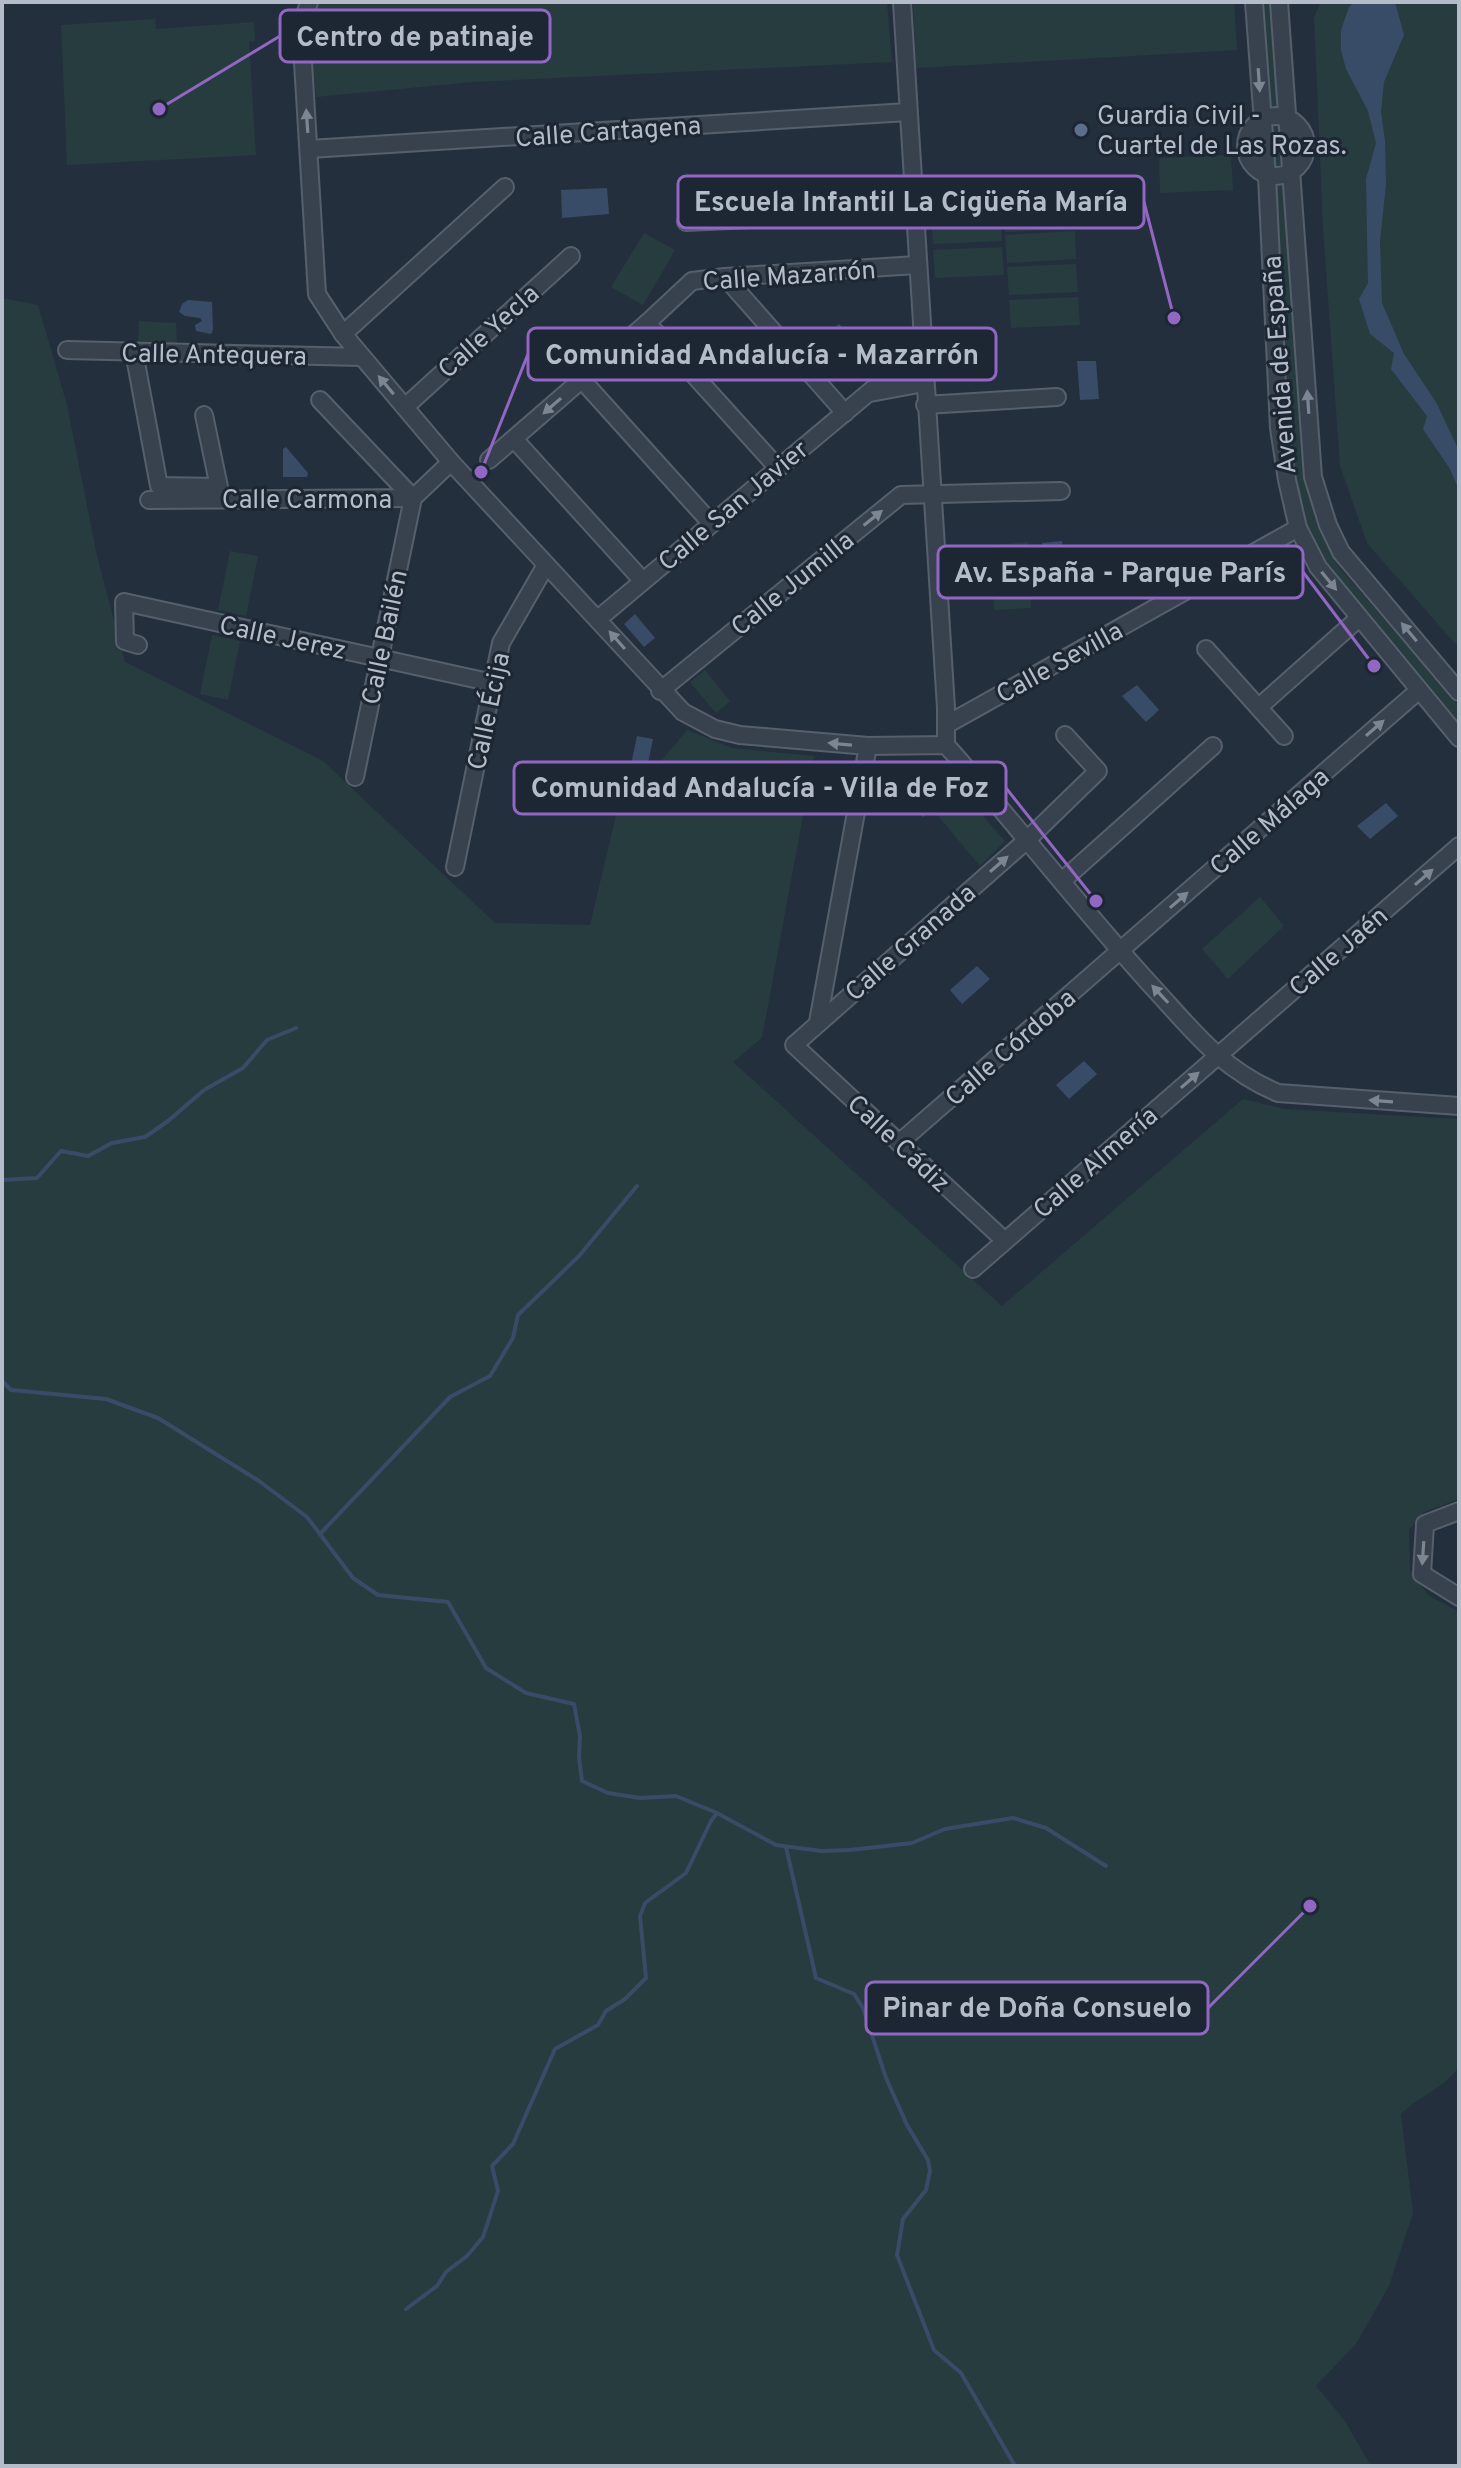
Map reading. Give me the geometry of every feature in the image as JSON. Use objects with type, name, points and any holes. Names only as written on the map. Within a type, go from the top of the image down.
[{"type":"street","points":[[902,2],[946,745],[1121,952],[1217,1057],[1250,1081],[1278,1093],[1459,1106]]},
{"type":"street","name":"Avenida de España","points":[[1254,2],[1267,176],[1279,428],[1298,528],[1318,567],[1459,738]]},
{"type":"street","name":"Avenida de España","points":[[1279,2],[1313,477],[1328,525],[1341,552],[1459,692]]},
{"type":"street","points":[[308,4],[301,29],[317,294],[343,334],[451,462],[598,619],[660,691],[683,712],[715,729],[740,735],[868,746],[946,745]]},
{"type":"street","name":"Calle Cartagena","points":[[309,149],[908,112]]},
{"type":"street","points":[[1262,119],[1286,117]]},
{"type":"street","points":[[1267,176],[1279,177],[1291,173]]},
{"type":"street","points":[[343,334],[505,187]]},
{"type":"street","points":[[686,222],[914,212]]},
{"type":"street","name":"Calle Yecla","points":[[405,407],[571,256]]},
{"type":"street","name":"Calle Mazarrón","points":[[489,460],[692,281],[917,265]]},
{"type":"street","points":[[725,277],[845,413]]},
{"type":"street","points":[[647,323],[777,467]]},
{"type":"street","name":"Calle San Javier","points":[[598,619],[922,348]]},
{"type":"street","name":"Calle Antequera","points":[[67,350],[362,357]]},
{"type":"street","points":[[134,352],[159,486],[219,487],[204,415]]},
{"type":"street","points":[[582,380],[711,523]]},
{"type":"street","name":"Calle San Javier","points":[[869,393],[924,383]]},
{"type":"street","points":[[925,405],[1057,397]]},
{"type":"street","points":[[320,400],[413,498]]},
{"type":"street","points":[[514,439],[642,580]]},
{"type":"street","name":"Calle Carmona","points":[[149,500],[413,498],[451,462]]},
{"type":"street","name":"Calle Jumilla","points":[[660,691],[901,495],[1061,491]]},
{"type":"street","name":"Calle Bailén","points":[[355,777],[413,498]]},
{"type":"street","name":"Calle Sevilla","points":[[946,725],[1298,528]]},
{"type":"street","name":"Calle Écija","points":[[455,867],[501,643],[546,565]]},
{"type":"street","name":"Calle Jerez","points":[[138,645],[125,641],[124,602],[493,683]]},
{"type":"street","points":[[1259,707],[1359,618]]},
{"type":"street","points":[[1206,649],[1284,736]]},
{"type":"street","name":"Calle Málaga","points":[[1121,952],[1418,691]]},
{"type":"street","name":"Calle Granada","points":[[794,1045],[1027,840],[1098,771],[1065,735]]},
{"type":"street","points":[[818,1022],[868,746]]},
{"type":"street","points":[[1062,881],[1213,746]]},
{"type":"street","name":"Calle Jaén","points":[[1217,1057],[1459,846]]},
{"type":"street","name":"Calle Córdoba","points":[[899,1143],[1121,952]]},
{"type":"street","name":"Calle Cádiz","points":[[794,1045],[1004,1240]]},
{"type":"street","name":"Calle Almería","points":[[973,1269],[1217,1057]]},
{"type":"street","points":[[1459,1511],[1425,1524],[1422,1574],[1459,1597]]},
{"type":"green space","points":[[318,2],[887,2],[892,62],[473,82],[316,97],[309,20]]},
{"type":"green space","points":[[913,2],[1234,2],[1237,50],[916,68]]},
{"type":"green space","points":[[1260,2],[1273,2],[1306,481],[1315,516],[1339,567],[1459,706],[1459,724],[1330,573],[1303,520],[1294,480]]},
{"type":"green space","points":[[1321,2],[1459,2],[1459,648],[1367,543],[1340,466],[1323,228],[1314,17]]},
{"type":"green space","points":[[155,19],[156,29],[254,22],[255,41],[249,42],[256,155],[67,165],[61,25]]},
{"type":"green space","points":[[1231,155],[1233,190],[1160,193],[1159,158]]},
{"type":"green space","points":[[1073,201],[1074,229],[1005,232],[1003,204]]},
{"type":"green space","points":[[1000,213],[1002,241],[933,244],[931,216]]},
{"type":"green space","points":[[1075,231],[1076,259],[1007,263],[1005,235]]},
{"type":"green space","points":[[644,233],[675,250],[643,305],[611,287]]},
{"type":"green space","points":[[1002,247],[1004,275],[935,278],[933,250]]},
{"type":"green space","points":[[1076,264],[1078,292],[1009,295],[1007,267]]},
{"type":"green space","points":[[1078,297],[1080,325],[1011,328],[1009,300]]},
{"type":"green space","points":[[2,298],[38,305],[67,405],[97,556],[125,662],[323,761],[495,923],[590,925],[616,815],[687,730],[732,748],[814,756],[762,1038],[733,1062],[1002,1306],[1243,1099],[1284,1109],[1459,1119],[1459,1499],[1424,1512],[1409,1530],[1410,1570],[1428,1595],[1459,1612],[1459,2067],[1401,2114],[1413,2213],[1389,2286],[1356,2344],[1316,2386],[1343,2418],[1371,2466],[2,2466]]},
{"type":"green space","points":[[139,321],[176,323],[177,344],[138,343]]},
{"type":"green space","points":[[1028,542],[1031,608],[994,610],[992,545]]},
{"type":"green space","points":[[230,551],[258,556],[246,616],[218,610]]},
{"type":"green space","points":[[212,635],[240,641],[228,700],[200,694]]},
{"type":"green space","points":[[705,670],[730,701],[716,713],[690,682]]},
{"type":"green space","points":[[960,790],[1005,841],[980,866],[935,812]]},
{"type":"green space","points":[[1260,897],[1284,926],[1228,979],[1202,949]]},
{"type":"water","points":[[1354,2],[1395,2],[1404,35],[1384,82],[1381,112],[1386,184],[1380,241],[1382,303],[1404,354],[1437,404],[1459,451],[1459,490],[1450,469],[1423,429],[1427,416],[1391,369],[1394,353],[1370,334],[1359,299],[1368,283],[1366,179],[1376,143],[1368,111],[1346,69],[1341,50],[1341,30],[1349,7]]},
{"type":"water","points":[[607,188],[609,214],[562,218],[561,190]]},
{"type":"water","points":[[188,300],[212,302],[211,334],[196,331],[195,325],[202,321],[200,318],[179,312]]},
{"type":"water","points":[[839,324],[851,337],[825,358],[815,344]]},
{"type":"water","points":[[1077,361],[1096,361],[1099,399],[1080,400]]},
{"type":"water","points":[[286,447],[308,473],[307,477],[283,477],[283,449]]},
{"type":"water","points":[[1062,541],[1065,591],[1045,591],[1042,543]]},
{"type":"water","points":[[635,614],[655,638],[644,647],[624,624]]},
{"type":"water","points":[[1137,685],[1159,710],[1146,722],[1122,696]]},
{"type":"water","points":[[637,736],[653,739],[647,768],[631,765]]},
{"type":"water","points":[[933,775],[949,794],[923,817],[914,806],[929,793],[922,785]]},
{"type":"water","points":[[1386,803],[1398,816],[1370,839],[1357,826]]},
{"type":"water","points":[[977,966],[990,979],[962,1004],[950,990]]},
{"type":"water","points":[[1084,1061],[1097,1074],[1069,1099],[1056,1085]]},
{"type":"waterway","points":[[2,1180],[37,1178],[61,1151],[88,1156],[112,1143],[145,1137],[204,1090],[243,1068],[267,1040],[296,1028]]},
{"type":"waterway","points":[[320,1534],[450,1397],[490,1376],[513,1338],[518,1315],[579,1256],[637,1186]]},
{"type":"waterway","points":[[2,1381],[11,1390],[106,1399],[158,1418],[259,1481],[307,1517],[353,1578],[378,1595],[448,1602],[486,1668],[526,1693],[574,1704],[580,1736],[582,1781],[608,1793],[640,1798],[676,1796],[717,1813],[776,1845],[821,1851],[912,1843],[945,1829],[1013,1818],[1046,1828],[1106,1866]]},
{"type":"waterway","points":[[406,2309],[437,2286],[446,2272],[467,2256],[483,2237],[498,2191],[492,2166],[513,2144],[555,2049],[598,2025],[606,2011],[625,1999],[646,1978],[640,1916],[645,1903],[686,1873],[717,1813]]},
{"type":"waterway","points":[[786,1847],[816,1978],[854,1994],[863,2008],[886,2078],[907,2125],[928,2160],[930,2171],[926,2190],[903,2219],[897,2255],[934,2350],[961,2373],[1015,2466]]},
{"type":"place","name":"Centro de patinaje","points":[[159,109]]},
{"type":"place","name":"Guardia Civil - Cuartel de Las Rozas.","points":[[1081,130]]},
{"type":"place","name":"Escuela Infantil La Cigüeña María","points":[[1174,318]]},
{"type":"place","name":"Comunidad Andalucía - Mazarrón","points":[[481,472]]},
{"type":"place","name":"Av. España - Parque París","points":[[1374,666]]},
{"type":"place","name":"Comunidad Andalucía - Villa de Foz","points":[[1096,901]]},
{"type":"place","name":"Pinar de Doña Consuelo","points":[[1310,1906]]}]
